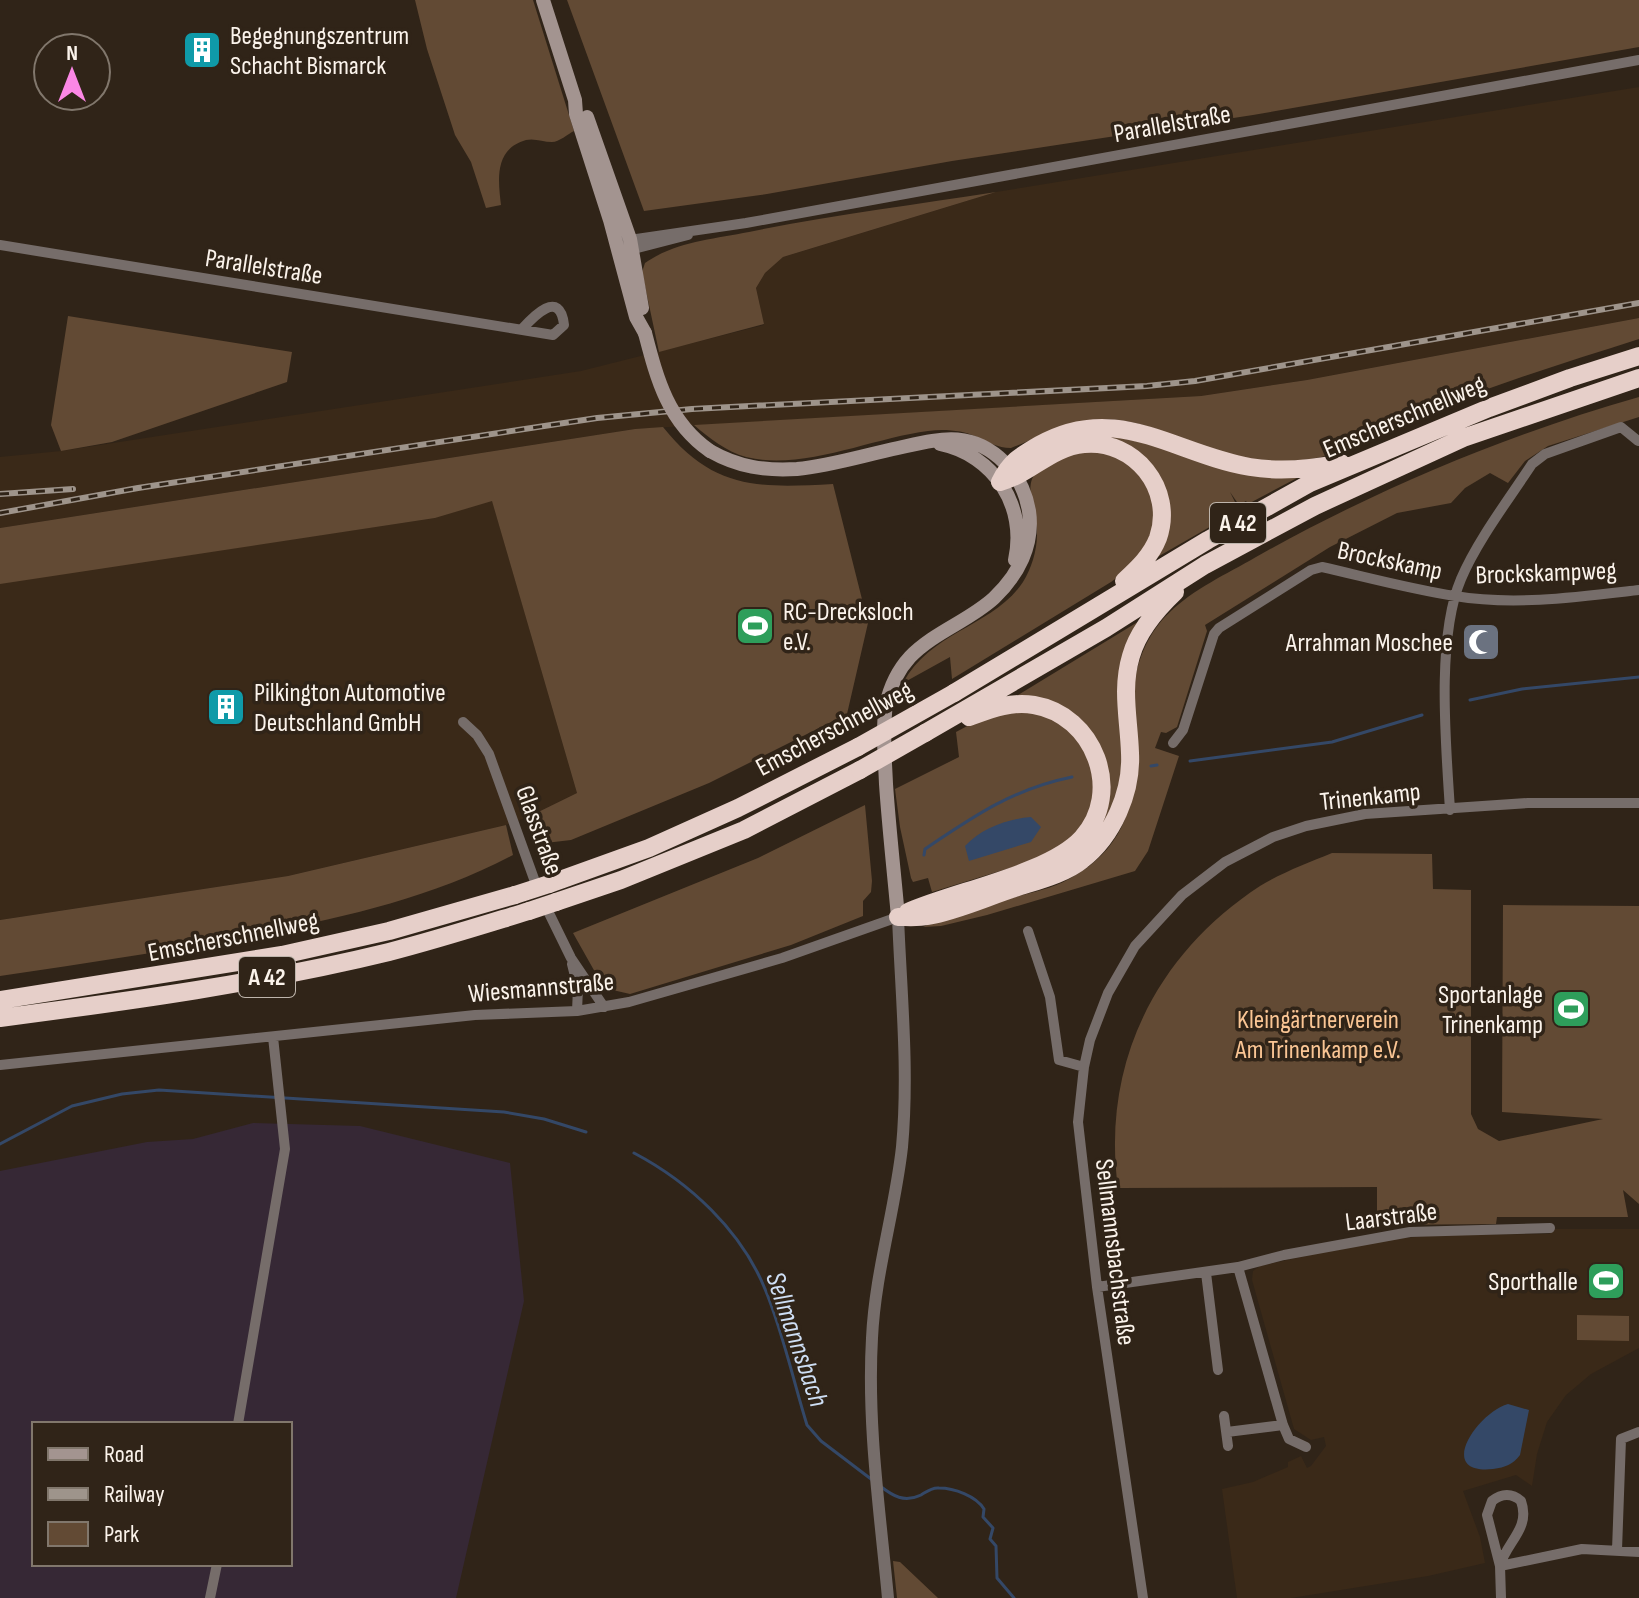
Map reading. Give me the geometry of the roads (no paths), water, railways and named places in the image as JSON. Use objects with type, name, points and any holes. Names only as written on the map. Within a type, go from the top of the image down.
[{"type":"highway","name":"Emscherschnellweg","points":[[0,1018],[285,974],[390,951],[529,911],[552,893],[738,808],[858,747],[1310,483],[1502,403],[1639,356]]},
{"type":"highway","name":"Emscherschnellweg","points":[[0,1000],[282,955],[389,931],[515,895],[552,893],[621,880],[744,830],[860,770],[956,718],[1205,565],[1315,506],[1463,438],[1639,378]]},
{"type":"highway","points":[[1008,475],[1054,438],[1079,430],[1105,427],[1131,430],[1219,459],[1261,468],[1326,466],[1394,448]]},
{"type":"highway","points":[[1008,475],[1057,452],[1088,443],[1105,445],[1135,458],[1151,477],[1158,492],[1162,516],[1154,548],[1137,569],[1089,612]]},
{"type":"highway","points":[[898,917],[927,917],[1036,881],[1081,862],[1104,838],[1118,814],[1129,782],[1130,755],[1125,709],[1131,655],[1144,628],[1162,605],[1205,565]]},
{"type":"highway","points":[[898,917],[1061,855],[1081,839],[1099,806],[1102,780],[1097,756],[1083,732],[1063,715],[1024,703],[956,718]]},
{"type":"main road","points":[[543,0],[575,100],[584,111],[624,246],[655,372],[669,407],[693,438],[710,451],[748,467],[782,470],[801,469],[940,438],[965,440],[989,450],[1026,497],[1029,535],[1018,569],[1004,588],[973,615],[917,651],[901,669],[890,690],[884,745],[898,917]]},
{"type":"street","name":"Parallelstraße","points":[[624,246],[1639,60]]},
{"type":"street","name":"Parallelstraße","points":[[0,245],[522,329]]},
{"type":"street","name":"Brockskamp","points":[[1450,810],[1445,685],[1455,596],[1466,569],[1532,464],[1545,454],[1621,427],[1638,441]]},
{"type":"street","name":"Brockskamp","points":[[1173,743],[1183,730],[1214,634],[1311,570],[1322,567],[1455,596]]},
{"type":"street","name":"Brockskampweg","points":[[1455,596],[1516,599],[1639,590]]},
{"type":"street","name":"Glasstraße","points":[[463,722],[477,735],[489,754],[532,876],[571,958],[604,1007]]},
{"type":"street","name":"Trinenkamp","points":[[1084,1067],[1090,1040],[1108,993],[1135,946],[1182,895],[1225,862],[1273,837],[1336,818],[1365,814],[1528,803],[1639,803]]},
{"type":"street","name":"Wiesmannstraße","points":[[0,1065],[475,1015],[604,1007],[782,958],[898,917]]},
{"type":"street","points":[[888,1598],[871,1368],[874,1304],[899,1168],[905,1097],[905,1027],[898,917]]},
{"type":"street","points":[[1028,931],[1050,997],[1059,1060],[1084,1067]]},
{"type":"street","name":"Glasstraße","points":[[571,958],[578,988],[577,1011]]},
{"type":"street","points":[[238,1422],[285,1149],[273,1037]]},
{"type":"street","name":"Sellmannsbachstraße","points":[[1084,1067],[1078,1122],[1097,1287],[1143,1598]]},
{"type":"street","name":"Laarstraße","points":[[1097,1287],[1206,1273],[1410,1232],[1550,1228]]},
{"type":"street","points":[[1238,1267],[1283,1425],[1289,1439],[1306,1447]]},
{"type":"street","points":[[1206,1273],[1218,1370]]},
{"type":"street","points":[[1224,1416],[1228,1446]]},
{"type":"street","points":[[1227,1432],[1283,1425]]},
{"type":"street","points":[[1617,1550],[1621,1439],[1639,1432]]},
{"type":"street","points":[[1500,1566],[1503,1553],[1518,1535],[1524,1520],[1521,1501],[1510,1495],[1497,1497],[1488,1510],[1500,1566],[1501,1598]]},
{"type":"street","points":[[1500,1566],[1582,1549],[1639,1552]]},
{"type":"street","points":[[210,1598],[217,1566]]},
{"type":"water","points":[[1031,817],[1041,827],[1031,842],[969,861],[965,846],[979,834],[1004,822]]},
{"type":"water","points":[[1508,1404],[1529,1410],[1520,1455],[1505,1466],[1493,1469],[1476,1468],[1467,1463],[1464,1453],[1474,1430],[1484,1419]]},
{"type":"waterway","points":[[1470,700],[1522,689],[1639,677]]},
{"type":"waterway","points":[[1190,761],[1332,742],[1422,715]]},
{"type":"waterway","points":[[1151,766],[1157,765]]},
{"type":"waterway","points":[[924,855],[925,849],[1012,796],[1072,777]]},
{"type":"waterway","name":"Sellmannsbach","points":[[0,1144],[72,1106],[122,1094],[159,1090],[504,1112],[544,1119],[586,1132]]},
{"type":"waterway","name":"Sellmannsbach","points":[[634,1153],[693,1193],[742,1247],[755,1267],[771,1305],[807,1425],[821,1441],[871,1479]]},
{"type":"waterway","name":"Sellmannsbach","points":[[880,1486],[904,1498],[945,1488],[976,1500],[984,1509],[983,1517],[993,1528],[990,1539],[996,1546],[997,1578],[1014,1598]]},
{"type":"railway","points":[[0,513],[138,488],[597,418],[692,409],[1195,381],[1639,303]]},
{"type":"railway","points":[[0,494],[73,489]]},
{"type":"place","name":"Begegnungszentrum Schacht Bismarck","points":[[202,50]]},
{"type":"place","name":"RC-Drecksloch e.V.","points":[[755,626]]},
{"type":"place","name":"Arrahman Moschee","points":[[1481,642]]},
{"type":"place","name":"Pilkington Automotive Deutschland GmbH","points":[[226,707]]},
{"type":"place","name":"Sportanlage Trinenkamp","points":[[1571,1009]]},
{"type":"place","name":"Sporthalle","points":[[1606,1281]]},
{"type":"park label","name":"Kleingärtnerverein Am Trinenkamp e.V.","points":[[1318,1034]]}]
